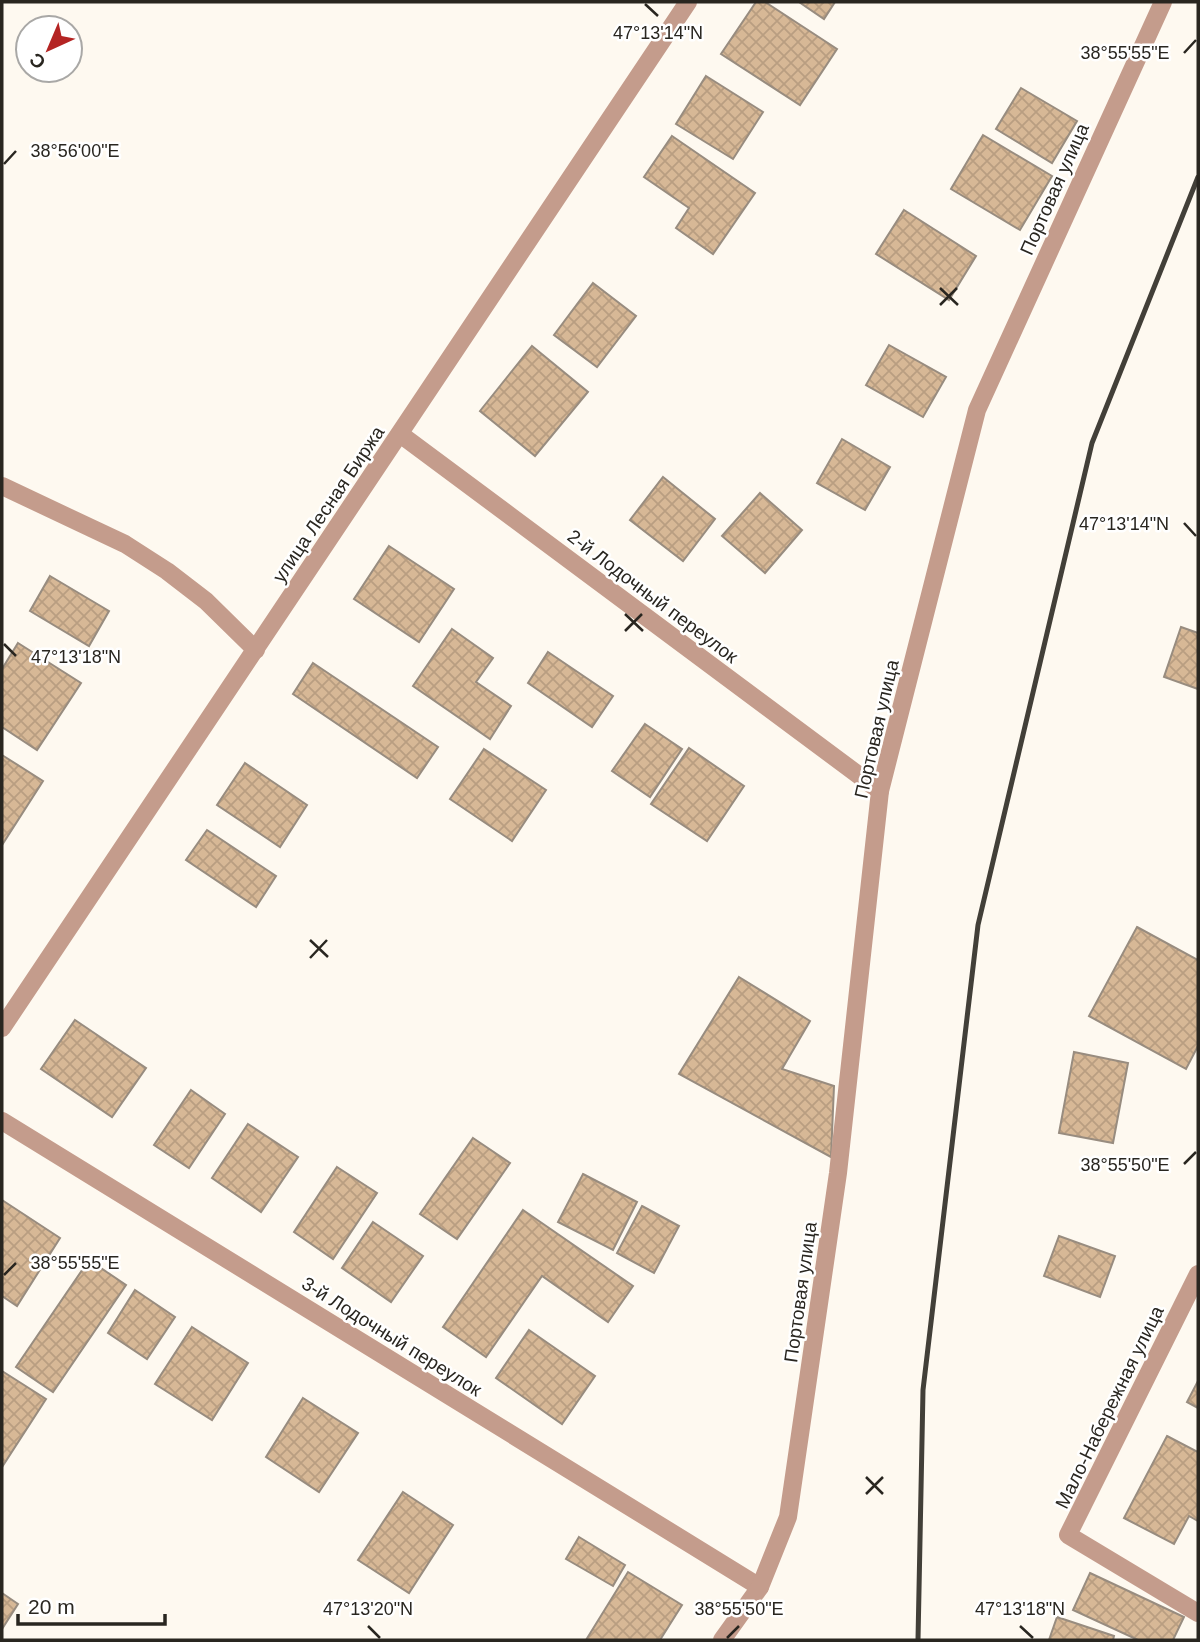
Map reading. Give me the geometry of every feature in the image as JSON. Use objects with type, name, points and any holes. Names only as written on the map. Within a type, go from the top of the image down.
[{"type":"street","name":"улица Лесная Биржа","points":[[2,1028],[688,2]]},
{"type":"street","name":"Портовая улица","points":[[722,1640],[760,1587],[788,1517],[838,1173],[880,791],[978,410],[1163,2]]},
{"type":"street","name":"2-й Лодочный переулок","points":[[400,434],[880,791]]},
{"type":"street","points":[[2,486],[125,544],[167,571],[206,601],[256,650]]},
{"type":"street","name":"3-й Лодочный переулок","points":[[2,1121],[760,1587]]},
{"type":"street","name":"Мало-Набережная улица","points":[[1198,1274],[1068,1535],[1198,1613]]},
{"type":"building","points":[[756,2],[765,2],[837,49],[800,105],[721,54]]},
{"type":"building","points":[[799,2],[835,2],[824,19]]},
{"type":"building","points":[[706,76],[763,112],[733,159],[676,124]]},
{"type":"building","points":[[1021,88],[1077,121],[1052,163],[996,129]]},
{"type":"building","points":[[983,135],[1052,176],[1020,230],[951,189]]},
{"type":"building","points":[[672,136],[755,193],[713,254],[676,228],[689,208],[644,177]]},
{"type":"building","points":[[904,210],[976,256],[949,300],[876,254]]},
{"type":"building","points":[[593,283],[636,316],[597,367],[554,335]]},
{"type":"building","points":[[889,345],[946,377],[923,417],[866,385]]},
{"type":"building","points":[[532,346],[588,392],[535,456],[480,411]]},
{"type":"building","points":[[842,439],[890,467],[865,510],[817,483]]},
{"type":"building","points":[[663,477],[715,519],[683,561],[630,520]]},
{"type":"building","points":[[760,493],[802,530],[765,573],[722,536]]},
{"type":"building","points":[[389,546],[454,589],[419,642],[354,599]]},
{"type":"building","points":[[50,576],[109,611],[89,646],[30,611]]},
{"type":"building","points":[[1181,627],[1198,633],[1198,689],[1164,677]]},
{"type":"building","points":[[452,629],[493,658],[476,682],[511,706],[490,739],[413,686]]},
{"type":"building","points":[[18,643],[81,683],[37,750],[2,727],[2,669]]},
{"type":"building","points":[[548,652],[613,696],[592,727],[528,683]]},
{"type":"building","points":[[313,663],[438,747],[417,778],[293,694]]},
{"type":"building","points":[[645,724],[682,749],[650,797],[612,771]]},
{"type":"building","points":[[689,748],[744,786],[707,841],[651,804]]},
{"type":"building","points":[[484,749],[546,790],[512,841],[450,799]]},
{"type":"building","points":[[2,755],[43,781],[2,845]]},
{"type":"building","points":[[245,763],[307,805],[280,847],[217,805]]},
{"type":"building","points":[[207,830],[276,876],[256,907],[186,860]]},
{"type":"building","points":[[1137,927],[1198,960],[1198,1046],[1186,1069],[1089,1016]]},
{"type":"building","points":[[739,977],[810,1021],[782,1069],[834,1086],[831,1157],[679,1074]]},
{"type":"building","points":[[75,1020],[146,1068],[112,1117],[41,1069]]},
{"type":"building","points":[[1074,1052],[1128,1063],[1113,1143],[1059,1133]]},
{"type":"building","points":[[191,1090],[225,1114],[189,1168],[154,1145]]},
{"type":"building","points":[[248,1124],[298,1157],[261,1212],[212,1178]]},
{"type":"building","points":[[473,1138],[510,1163],[457,1239],[420,1214]]},
{"type":"building","points":[[337,1167],[377,1193],[333,1259],[294,1232]]},
{"type":"building","points":[[583,1174],[637,1202],[613,1250],[558,1222]]},
{"type":"building","points":[[2,1200],[60,1238],[17,1306],[2,1296]]},
{"type":"building","points":[[642,1206],[679,1226],[654,1273],[617,1253]]},
{"type":"building","points":[[523,1210],[633,1286],[608,1322],[542,1276],[486,1357],[443,1327]]},
{"type":"building","points":[[373,1222],[423,1256],[391,1302],[342,1268]]},
{"type":"building","points":[[1059,1236],[1115,1256],[1100,1297],[1044,1276]]},
{"type":"building","points":[[89,1260],[126,1285],[53,1392],[16,1367]]},
{"type":"building","points":[[135,1290],[175,1317],[147,1359],[108,1333]]},
{"type":"building","points":[[192,1327],[248,1363],[212,1420],[155,1384]]},
{"type":"building","points":[[529,1330],[595,1376],[562,1424],[496,1378]]},
{"type":"building","points":[[2,1371],[46,1399],[2,1467]]},
{"type":"building","points":[[1198,1381],[1198,1408],[1187,1402]]},
{"type":"building","points":[[303,1398],[358,1433],[319,1492],[266,1457]]},
{"type":"building","points":[[1167,1436],[1198,1452],[1198,1521],[1189,1516],[1174,1544],[1124,1518]]},
{"type":"building","points":[[403,1492],[453,1525],[409,1593],[358,1560]]},
{"type":"building","points":[[579,1537],[625,1565],[613,1586],[566,1559]]},
{"type":"building","points":[[628,1572],[682,1605],[660,1640],[586,1640]]},
{"type":"building","points":[[1090,1573],[1184,1617],[1173,1640],[1138,1640],[1073,1610]]},
{"type":"building","points":[[2,1593],[18,1604],[2,1629]]},
{"type":"building","points":[[1057,1617],[1114,1636],[1113,1640],[1049,1640]]},
{"type":"railway","points":[[918,1640],[923,1390],[978,925],[1092,443],[1198,177]]}]
